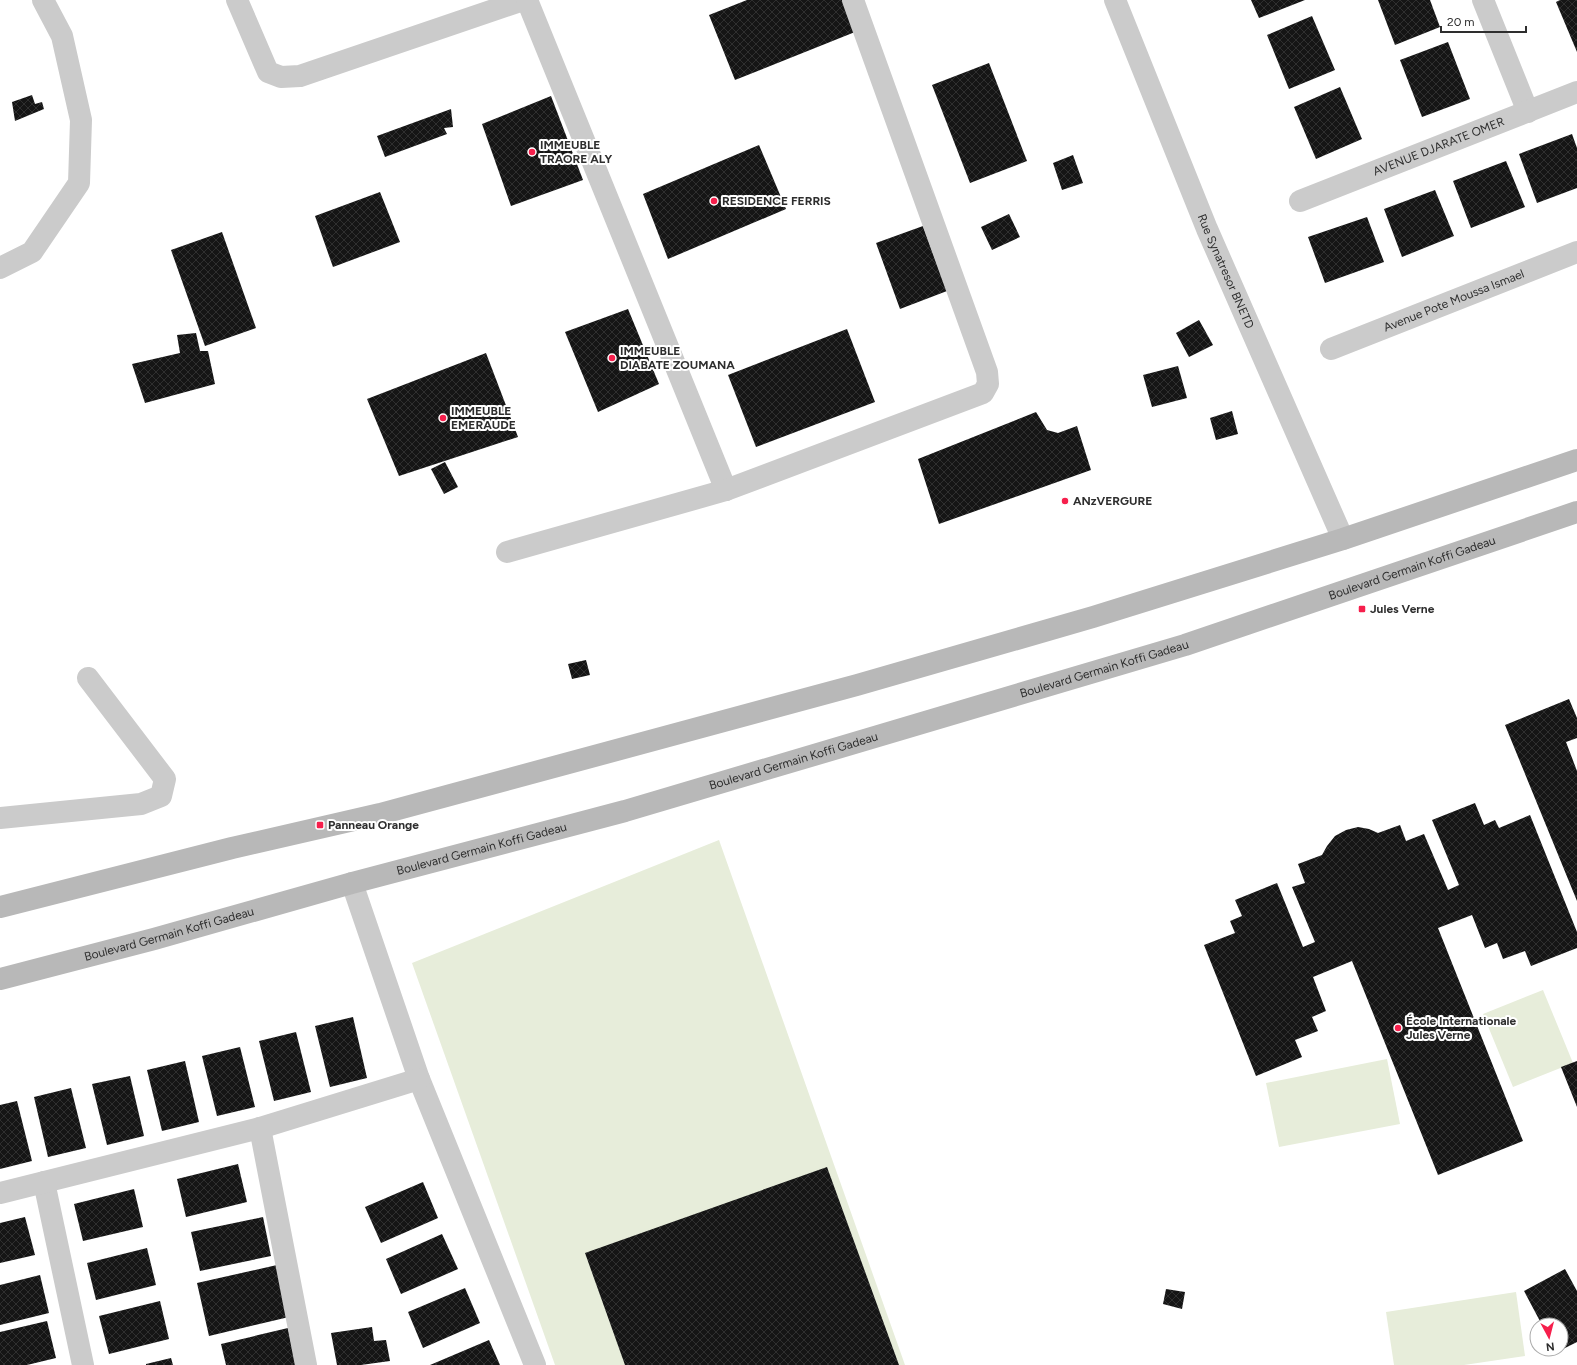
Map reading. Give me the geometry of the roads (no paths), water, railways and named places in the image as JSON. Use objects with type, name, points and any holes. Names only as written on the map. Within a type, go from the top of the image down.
[{"type":"main road","points":[[0,907],[225,850],[380,814],[857,685],[1092,617],[1343,539],[1577,460]]},
{"type":"main road","name":"Boulevard Germain Koffi Gadeau","points":[[0,979],[154,939],[352,883],[625,811],[1185,645],[1577,512]]},
{"type":"street","points":[[0,268],[32,252],[78,183],[81,120],[62,36],[43,0]]},
{"type":"street","points":[[237,0],[268,72],[281,77],[300,76],[523,0]]},
{"type":"street","points":[[527,0],[726,490]]},
{"type":"street","points":[[507,552],[726,490],[983,393],[988,384],[987,372],[853,0]]},
{"type":"street","name":"Rue Synatresor BNETD","points":[[1115,0],[1207,229],[1343,539]]},
{"type":"street","points":[[1483,0],[1528,112]]},
{"type":"street","name":"AVENUE DJARATE OMER","points":[[1300,201],[1577,92]]},
{"type":"street","name":"Avenue Pote Moussa Ismael","points":[[1331,349],[1577,252]]},
{"type":"street","points":[[0,818],[141,804],[161,796],[164,779],[88,678]]},
{"type":"street","points":[[352,883],[419,1079],[535,1365]]},
{"type":"street","points":[[0,1193],[260,1128],[419,1079]]},
{"type":"street","points":[[260,1128],[306,1365]]},
{"type":"street","points":[[44,1182],[83,1365]]},
{"type":"place","name":"IMMEUBLE TRAORE ALY","points":[[532,152]]},
{"type":"place","name":"RESIDENCE FERRIS","points":[[714,201]]},
{"type":"place","name":"IMMEUBLE DIABATE ZOUMANA","points":[[612,358]]},
{"type":"place","name":"IMMEUBLE EMERAUDE","points":[[443,418]]},
{"type":"place","name":"ANzVERGURE","points":[[1065,501]]},
{"type":"place","name":"Jules Verne","points":[[1362,609]]},
{"type":"place","name":"Panneau Orange","points":[[320,825]]},
{"type":"place","name":"École Internationale Jules Verne","points":[[1398,1028]]}]
